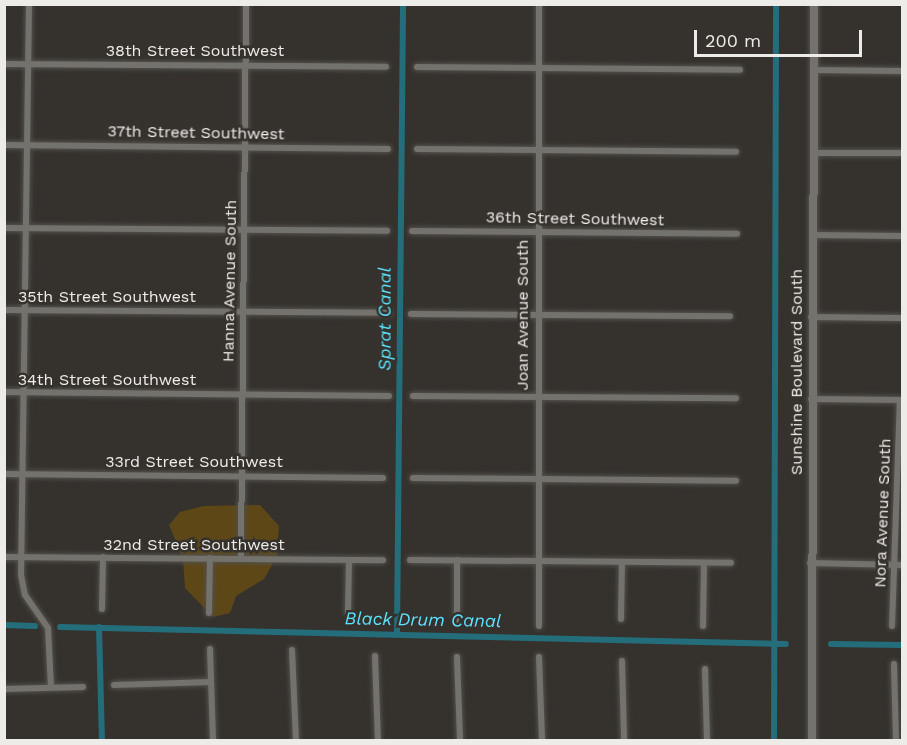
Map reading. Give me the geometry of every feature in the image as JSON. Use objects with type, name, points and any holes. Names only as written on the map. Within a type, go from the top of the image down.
[{"type":"street","points":[[29,4],[22,588],[50,634],[51,687]]},
{"type":"street","name":"Hanna Avenue South","points":[[241,559],[246,4]]},
{"type":"street","name":"Joan Avenue South","points":[[539,4],[535,479],[539,626]]},
{"type":"street","name":"Sunshine Boulevard South","points":[[812,741],[809,564],[814,4]]},
{"type":"street","name":"38th Street Southwest","points":[[4,64],[386,67]]},
{"type":"street","points":[[417,67],[740,70]]},
{"type":"street","points":[[814,70],[903,71]]},
{"type":"street","name":"37th Street Southwest","points":[[4,146],[388,149]]},
{"type":"street","points":[[417,149],[736,152]]},
{"type":"street","points":[[813,153],[903,153]]},
{"type":"street","points":[[4,228],[387,231]]},
{"type":"street","name":"36th Street Southwest","points":[[412,231],[736,234]]},
{"type":"street","points":[[812,235],[903,236]]},
{"type":"street","name":"35th Street Southwest","points":[[4,310],[389,313]]},
{"type":"street","points":[[411,314],[730,316]]},
{"type":"street","points":[[811,317],[903,318]]},
{"type":"street","name":"34th Street Southwest","points":[[4,392],[389,396]]},
{"type":"street","points":[[413,396],[736,398]]},
{"type":"street","points":[[811,399],[901,400]]},
{"type":"street","name":"Nora Avenue South","points":[[892,626],[894,565],[901,482],[901,400]]},
{"type":"street","name":"33rd Street Southwest","points":[[4,474],[383,477]]},
{"type":"street","points":[[413,478],[736,481]]},
{"type":"street","name":"32nd Street Southwest","points":[[4,557],[383,560]]},
{"type":"street","points":[[102,609],[103,557]]},
{"type":"street","points":[[209,613],[210,558]]},
{"type":"street","points":[[348,612],[349,560]]},
{"type":"street","points":[[410,560],[731,563]]},
{"type":"street","points":[[457,560],[457,621]]},
{"type":"street","points":[[621,619],[622,562]]},
{"type":"street","points":[[704,562],[704,626]]},
{"type":"street","points":[[809,564],[903,565]]},
{"type":"street","points":[[210,649],[213,741]]},
{"type":"street","points":[[292,650],[296,741]]},
{"type":"street","points":[[375,656],[378,741]]},
{"type":"street","points":[[457,657],[460,741]]},
{"type":"street","points":[[539,657],[542,741]]},
{"type":"street","points":[[622,661],[624,741]]},
{"type":"street","points":[[894,664],[896,741]]},
{"type":"street","points":[[705,669],[707,741]]},
{"type":"street","points":[[114,685],[212,682]]},
{"type":"street","points":[[4,689],[83,687]]},
{"type":"shaded area","points":[[260,505],[279,526],[277,556],[264,579],[236,596],[230,613],[213,617],[185,588],[183,559],[169,525],[180,512],[203,506]]},
{"type":"waterway","name":"Sprat Canal","points":[[397,634],[403,4]]},
{"type":"waterway","points":[[774,740],[776,4]]},
{"type":"waterway","name":"Black Drum Canal","points":[[4,625],[35,626]]},
{"type":"waterway","name":"Black Drum Canal","points":[[60,627],[786,644]]},
{"type":"waterway","points":[[99,627],[102,740]]},
{"type":"waterway","name":"Black Drum Canal","points":[[831,644],[902,645]]}]
